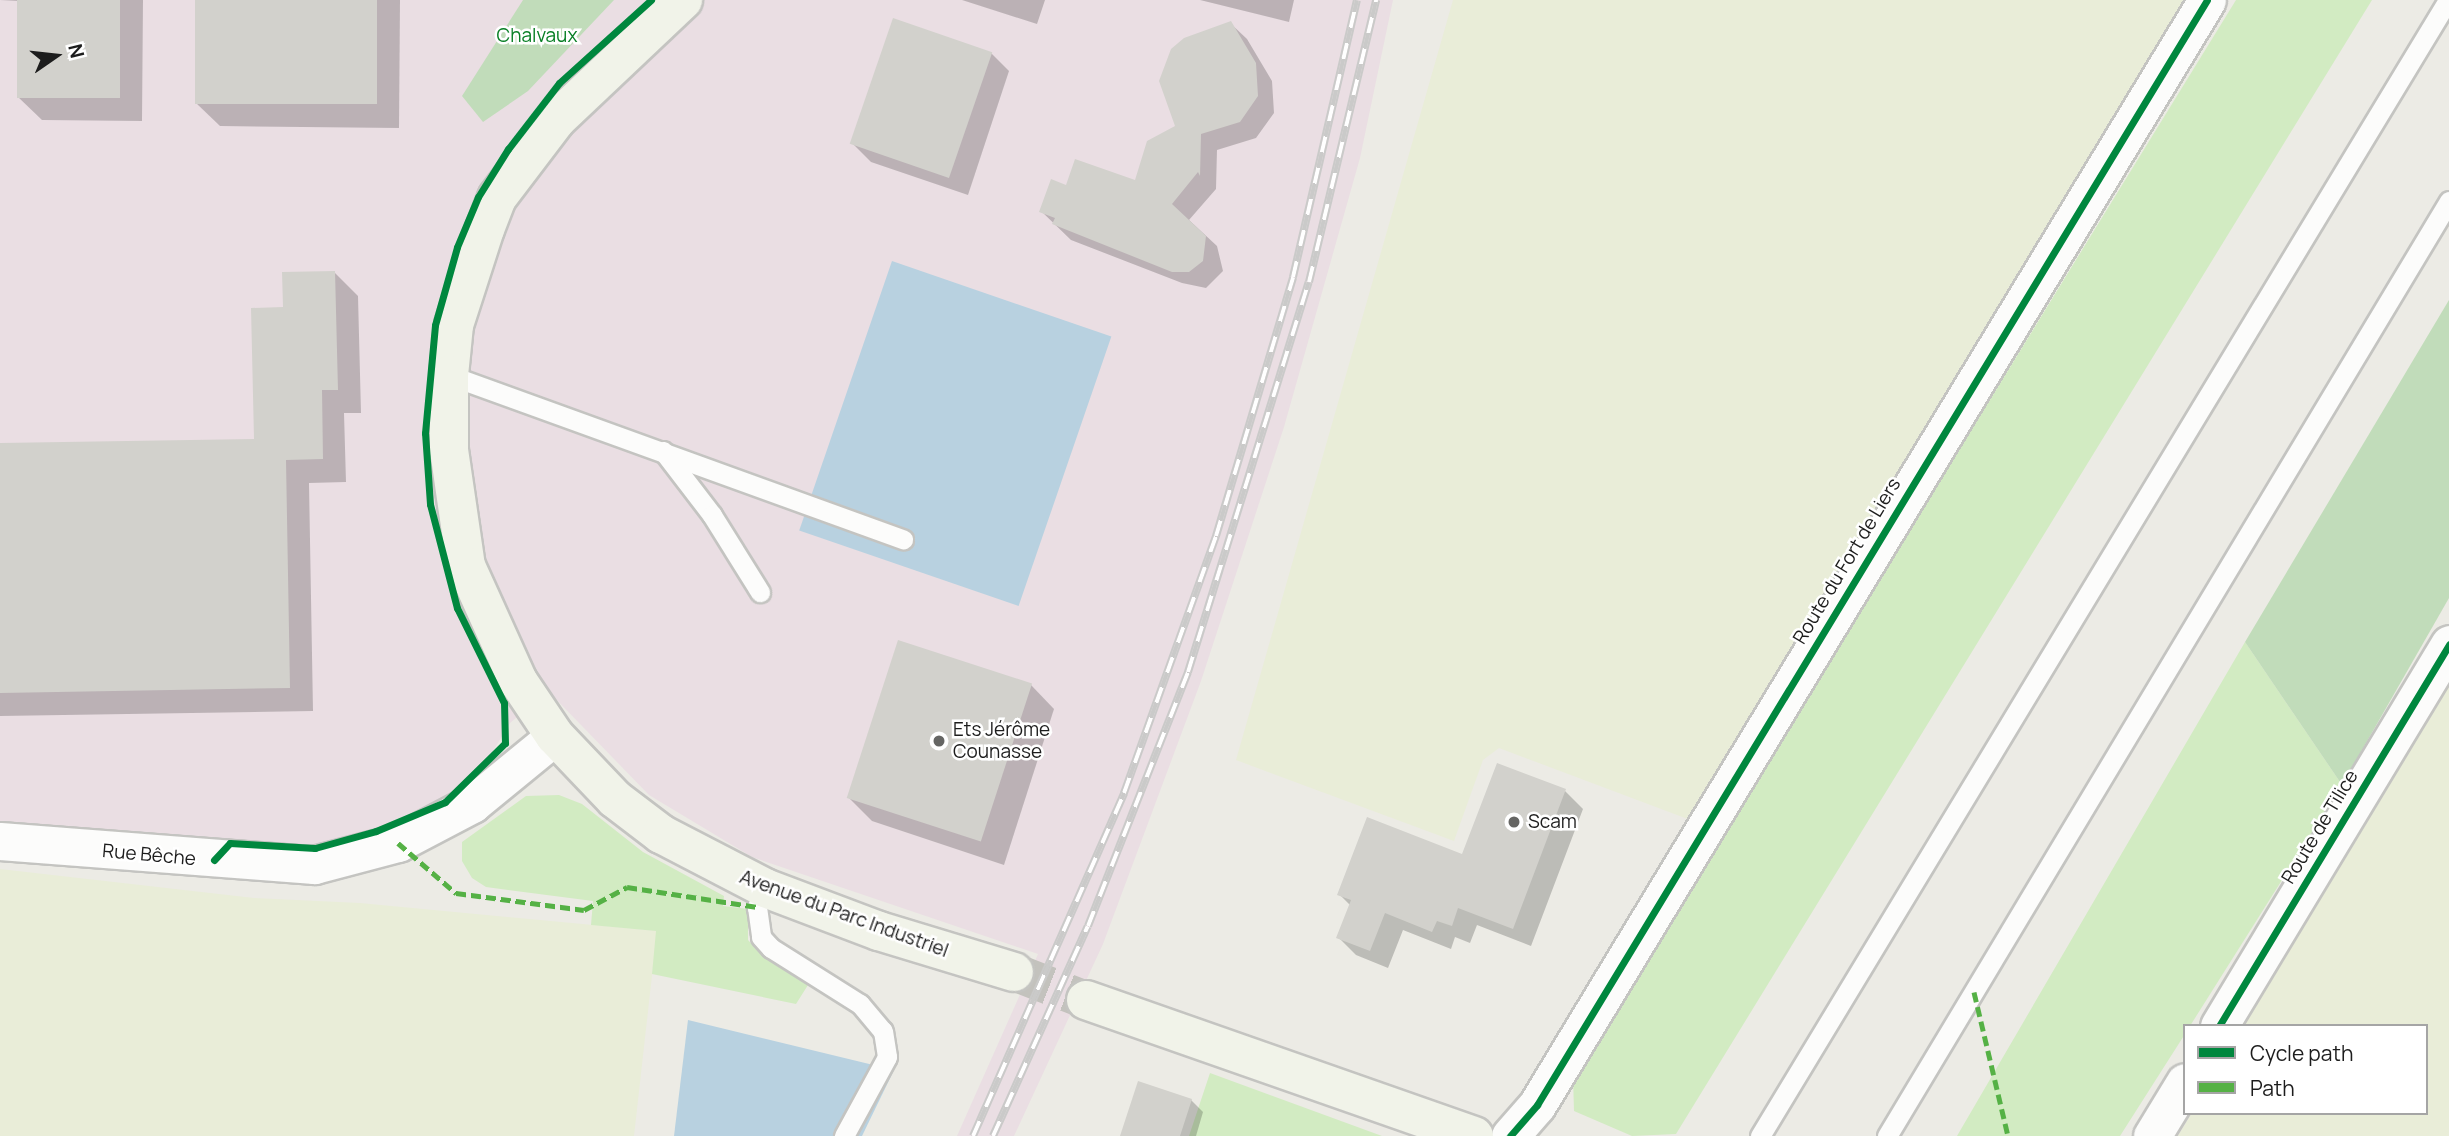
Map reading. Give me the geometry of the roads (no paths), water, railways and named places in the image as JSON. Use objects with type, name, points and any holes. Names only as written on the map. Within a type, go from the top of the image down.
[{"type":"street","name":"Avenue du Parc Industriel","points":[[683,0],[557,119],[497,198],[454,326],[449,375],[449,450],[466,566],[518,681],[555,736],[615,799],[661,834],[765,888],[1014,972]]},
{"type":"street","name":"Route du Fort de Liers","points":[[1510,1136],[1537,1105],[2207,0]]},
{"type":"street","name":"Route de Tilice","points":[[2220,1024],[2449,644]]},
{"type":"street","name":"Rue Bêche","points":[[0,841],[314,865],[398,843],[472,804],[555,736]]},
{"type":"street","points":[[1086,1000],[1474,1136]]},
{"type":"street","points":[[2152,1136],[2183,1085]]},
{"type":"lane","points":[[1760,1136],[2448,0]]},
{"type":"lane","points":[[1887,1136],[2449,201]]},
{"type":"lane","points":[[449,375],[663,450],[903,539]]},
{"type":"lane","points":[[663,450],[712,515],[760,592]]},
{"type":"lane","points":[[765,888],[757,907],[761,937],[771,948],[860,1004],[883,1031],[887,1057],[844,1136]]},
{"type":"water","points":[[892,261],[1111,337],[1019,606],[799,530]]},
{"type":"water","points":[[688,1020],[894,1070],[862,1136],[674,1136]]},
{"type":"tunnel","points":[[1014,972],[1086,1000]]},
{"type":"railway","points":[[973,1136],[1124,793],[1216,536],[1293,277],[1357,0]]},
{"type":"railway","points":[[993,1136],[1088,926],[1188,672],[1309,282],[1376,0]]},
{"type":"place","name":"Ets Jérôme Counasse","points":[[939,741]]},
{"type":"place","name":"Scam","points":[[1514,822]]},
{"type":"park label","name":"Chalvaux","points":[[537,36]]}]
